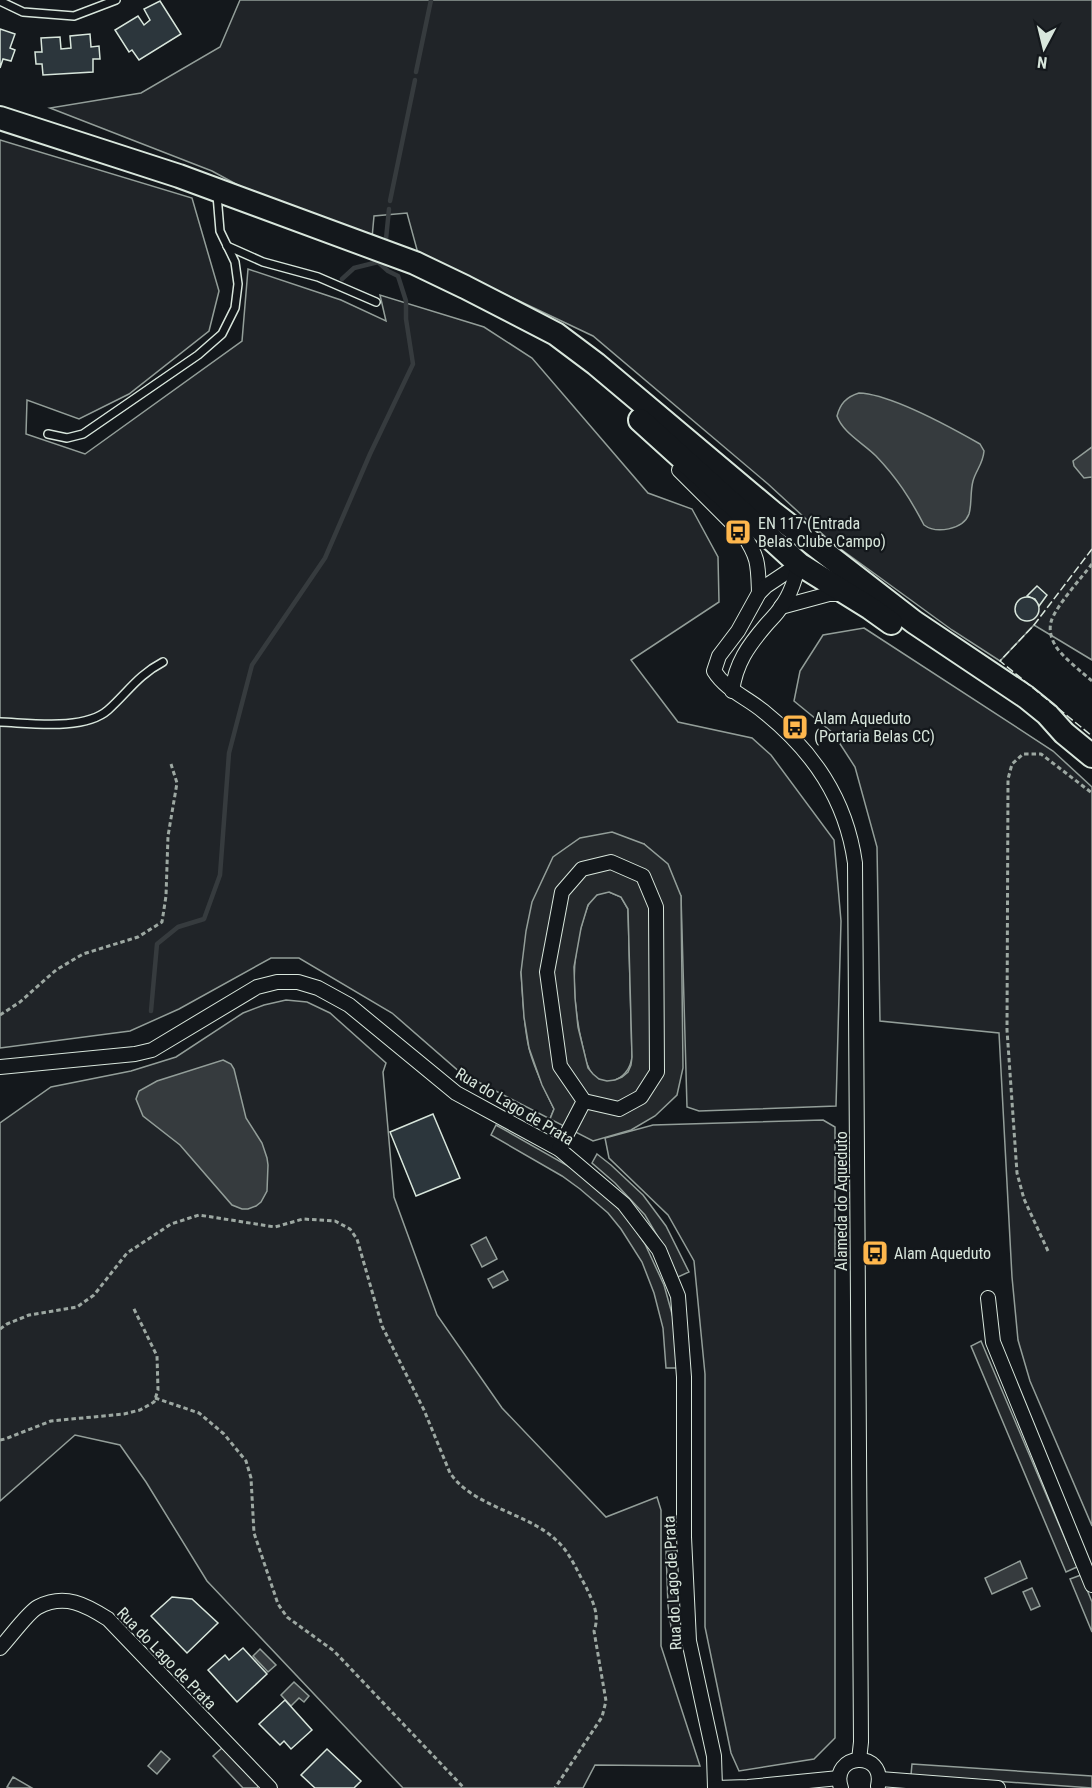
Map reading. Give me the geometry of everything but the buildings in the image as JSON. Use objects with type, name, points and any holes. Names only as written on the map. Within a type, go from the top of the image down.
[{"type":"main road","points":[[0,118],[216,189],[415,263],[556,334],[596,364],[787,523],[914,622],[1026,697],[1047,714],[1064,733]]},
{"type":"main road","points":[[517,313],[559,345],[799,564],[1064,733],[1092,756]]},
{"type":"main road","points":[[787,523],[799,564]]},
{"type":"main road","points":[[799,564],[827,570],[839,576],[857,590],[914,622]]},
{"type":"street","points":[[648,428],[655,441],[676,466],[743,534],[755,554],[759,594]]},
{"type":"street","points":[[732,691],[734,674],[741,658],[753,639],[781,607],[795,582],[799,564]]},
{"type":"street","name":"Alameda do Aqueduto","points":[[799,564],[766,586],[759,594],[738,631],[719,656],[714,671],[732,691],[757,706],[798,741],[829,783],[852,839],[855,863],[861,1730],[859,1760]]},
{"type":"street","points":[[781,607],[829,594],[847,594]]},
{"type":"street","points":[[611,862],[643,876],[656,907],[657,1072],[641,1097],[619,1109],[584,1101],[560,1066],[548,972],[562,892],[582,870],[611,862]]},
{"type":"street","name":"Rua do Lago de Prata","points":[[0,1066],[135,1054],[152,1050],[257,987],[277,982],[298,982],[318,988],[349,1005],[456,1093],[559,1149],[624,1204],[659,1250],[678,1296],[684,1377],[684,1536],[688,1641],[714,1756],[715,1788]]},
{"type":"street","points":[[559,1149],[584,1101]]},
{"type":"street","points":[[988,1298],[993,1342],[1092,1585]]},
{"type":"street","name":"Rua do Lago de Prata","points":[[0,1648],[36,1607],[71,1600],[91,1608],[108,1619],[270,1788]]},
{"type":"street","points":[[715,1788],[840,1783],[841,1770],[846,1765],[859,1760],[869,1762],[874,1767],[878,1772],[879,1784],[998,1788]]},
{"type":"lane","points":[[0,1],[23,12],[74,16],[116,0]]},
{"type":"lane","points":[[48,434],[67,438],[83,434],[198,355],[222,334],[235,308],[238,284],[235,262],[220,231],[216,189]]},
{"type":"lane","points":[[227,246],[263,262],[318,277],[376,302]]},
{"type":"lane","points":[[0,722],[53,724],[91,720],[106,711],[148,670],[163,662]]},
{"type":"path","points":[[1092,564],[1069,593],[1052,620],[1050,630],[1056,647],[1092,681]]},
{"type":"path","points":[[1048,1251],[1024,1199],[1017,1173],[1007,1030],[1008,779],[1012,764],[1023,754],[1041,754],[1092,793]]},
{"type":"path","points":[[0,1015],[20,1002],[57,970],[82,954],[138,937],[162,922],[166,896],[165,866],[168,836],[177,783],[171,764]]},
{"type":"path","points":[[0,1329],[6,1324],[29,1315],[77,1307],[94,1295],[127,1253],[171,1224],[199,1215],[275,1227],[303,1219],[335,1221],[350,1228],[357,1239],[381,1326],[424,1410],[450,1473],[456,1482],[468,1492],[557,1540],[569,1555],[596,1606],[597,1624],[594,1631],[606,1701],[602,1717],[555,1788]]},
{"type":"path","points":[[0,1440],[51,1421],[124,1414],[140,1410],[153,1402],[158,1390],[157,1356],[133,1307]]},
{"type":"path","points":[[155,1398],[199,1413],[224,1434],[246,1461],[250,1478],[254,1533],[278,1604],[287,1617],[334,1651],[464,1788]]},
{"type":"shaded area","points":[[240,0],[1092,0],[1092,660],[1034,625],[1000,661],[952,630],[831,542],[768,484],[593,336],[494,289],[419,257],[407,213],[374,216],[372,238],[247,190],[212,171],[50,108],[141,93],[220,47]]},
{"type":"shaded area","points":[[0,140],[192,198],[219,291],[209,331],[129,394],[79,419],[27,400],[26,434],[85,454],[242,341],[248,269],[341,300],[386,321],[380,295],[484,327],[532,358],[648,493],[692,509],[718,557],[719,602],[631,660],[678,722],[752,738],[771,755],[834,840],[841,921],[836,1106],[699,1111],[687,1107],[681,896],[644,844],[521,972],[527,1039],[537,1072],[554,1109],[550,1119],[461,1073],[392,1013],[299,958],[271,958],[179,1009],[130,1031],[0,1048]]},
{"type":"shaded area","points":[[859,393],[904,405],[980,444],[984,451],[983,456],[973,481],[969,514],[961,524],[942,530],[924,525],[890,472],[876,456],[844,428],[837,416],[840,408],[844,401]]},
{"type":"shaded area","points":[[1092,447],[1092,477],[1084,478],[1074,466],[1073,461]]},
{"type":"shaded area","points":[[864,628],[1053,751],[1092,787],[1092,1526],[1030,1381],[1018,1340],[1012,1277],[999,1033],[880,1021],[877,847],[855,767],[833,733],[794,701],[800,671],[823,635]]},
{"type":"shaded area","points":[[612,832],[644,844],[668,864],[681,896],[683,1068],[677,1095],[655,1116],[631,1130],[593,1141],[550,1119],[554,1109],[542,1085],[529,1048],[521,972],[532,902],[553,857],[580,838]],"holes":[[[609,892],[621,897],[628,909],[632,1057],[628,1072],[622,1077],[607,1081],[599,1079],[588,1068],[578,1027],[574,967],[588,905],[597,895]]]},
{"type":"shaded area","points":[[609,892],[621,897],[628,909],[632,1057],[625,1073],[612,1081],[605,1081],[592,1074],[587,1064],[577,1016],[574,984],[576,952],[588,906],[596,895]]},
{"type":"shaded area","points":[[286,1000],[307,1002],[330,1013],[386,1063],[383,1072],[394,1197],[437,1315],[502,1408],[606,1517],[657,1497],[661,1510],[661,1646],[700,1766],[595,1765],[583,1788],[403,1788],[207,1581],[146,1482],[120,1445],[75,1435],[0,1501],[0,1123],[51,1087],[131,1071],[176,1057],[243,1013]]},
{"type":"shaded area","points":[[223,1060],[231,1064],[234,1069],[246,1118],[262,1143],[267,1158],[267,1191],[261,1202],[248,1209],[232,1205],[180,1145],[143,1116],[136,1099],[139,1091],[157,1081]]},
{"type":"shaded area","points":[[823,1120],[835,1127],[835,1738],[814,1759],[739,1771],[731,1753],[705,1627],[705,1374],[694,1261],[668,1215],[609,1158],[605,1138],[653,1125]]},
{"type":"shaded area","points":[[496,1125],[577,1171],[627,1218],[645,1244],[664,1285],[674,1321],[677,1368],[666,1368],[663,1328],[654,1293],[642,1262],[621,1229],[608,1213],[580,1189],[491,1135]]},
{"type":"shaded area","points":[[597,1154],[643,1195],[666,1226],[689,1272],[678,1277],[645,1215],[615,1183],[592,1163]]},
{"type":"shaded area","points":[[486,1237],[497,1259],[482,1267],[471,1245]]},
{"type":"shaded area","points":[[503,1271],[508,1280],[493,1288],[488,1279]]},
{"type":"shaded area","points":[[981,1341],[1077,1567],[1066,1572],[971,1346]]},
{"type":"shaded area","points":[[666,1551],[679,1551],[683,1633],[672,1634],[668,1606]]},
{"type":"shaded area","points":[[1020,1561],[1027,1578],[992,1594],[985,1578]]},
{"type":"shaded area","points":[[1081,1575],[1092,1602],[1092,1632],[1070,1579]]},
{"type":"shaded area","points":[[1032,1588],[1040,1606],[1031,1610],[1023,1592]]},
{"type":"shaded area","points":[[260,1649],[276,1665],[268,1672],[253,1656]]},
{"type":"shaded area","points":[[294,1682],[309,1696],[304,1702],[299,1698],[291,1706],[281,1695]]},
{"type":"shaded area","points":[[222,1748],[258,1786],[257,1788],[243,1788],[213,1756]]},
{"type":"shaded area","points":[[161,1751],[170,1759],[157,1774],[148,1766]]},
{"type":"shaded area","points":[[912,1764],[1092,1776],[1092,1788],[911,1775]]},
{"type":"shaded area","points":[[13,1777],[32,1788],[7,1787]]},
{"type":"waterway","points":[[416,72],[431,0]]},
{"type":"waterway","points":[[390,201],[415,80]]},
{"type":"waterway","points":[[386,239],[389,209]]},
{"type":"waterway","points":[[151,1011],[157,944],[178,927],[204,919],[220,875],[229,753],[252,665],[325,558],[370,454],[413,364],[406,319],[406,301],[398,276],[378,262],[354,268],[342,279]]},
{"type":"fence","points":[[1092,549],[1034,625],[1000,661],[1092,736]]},
{"type":"place","name":"EN 117 (Entrada Belas Clube Campo)","points":[[738,532]]},
{"type":"place","name":"Alam Aqueduto (Portaria Belas CC)","points":[[795,727]]},
{"type":"place","name":"Alam Aqueduto","points":[[875,1253]]}]
